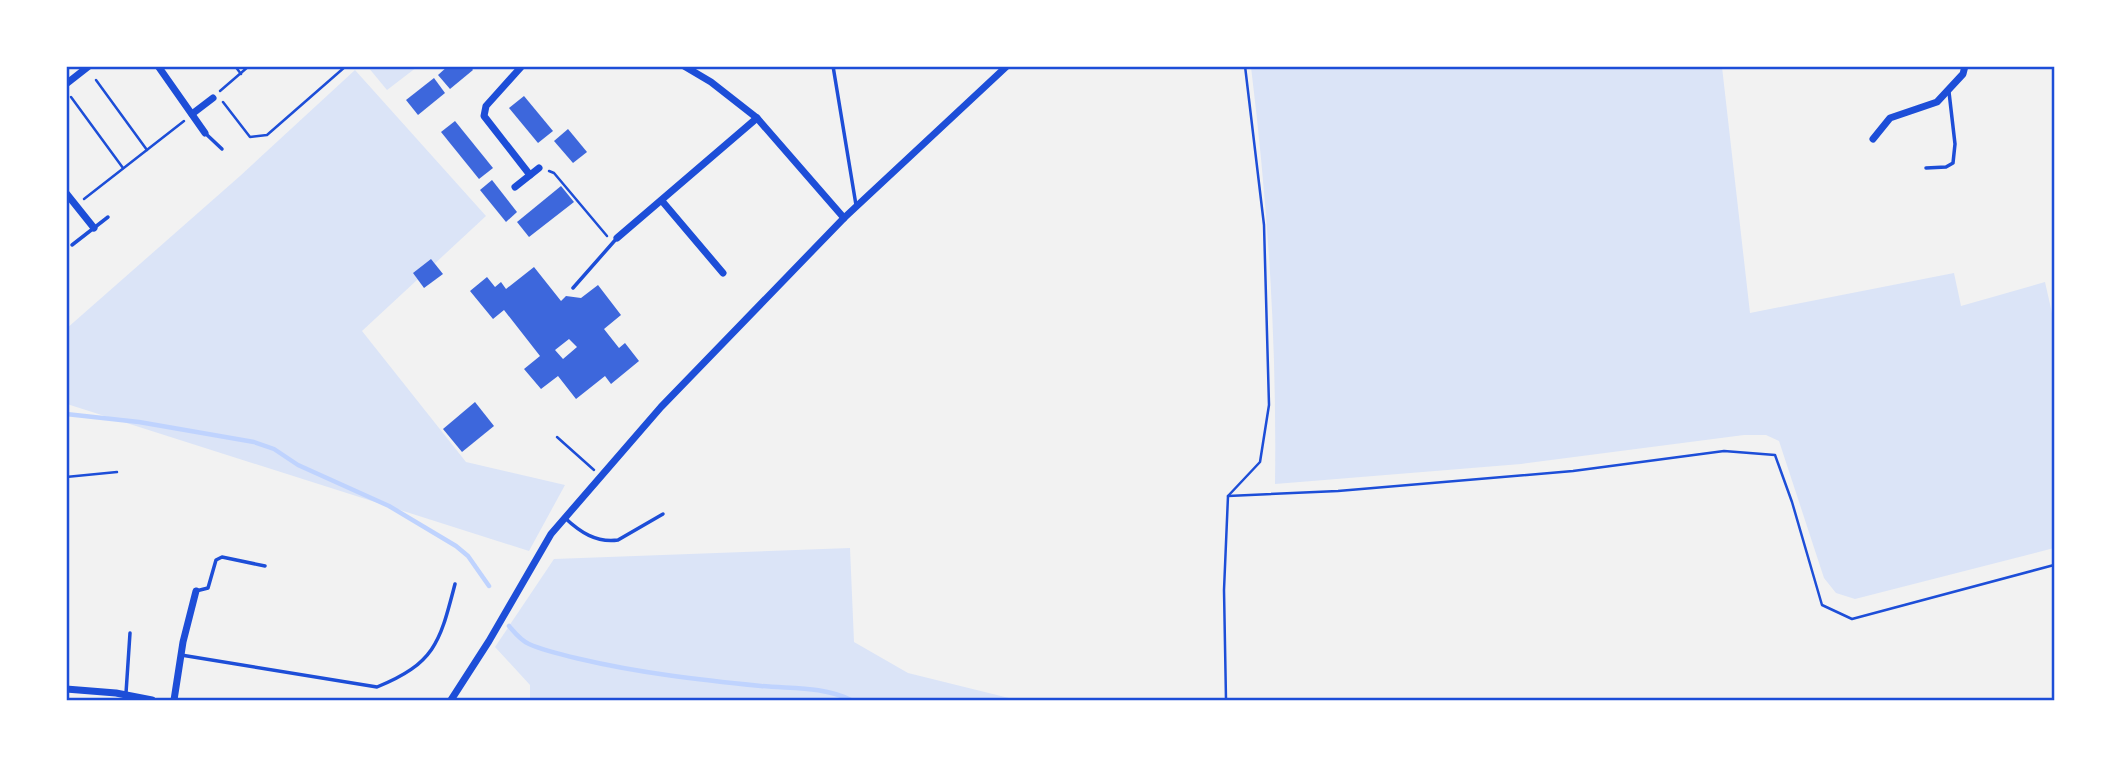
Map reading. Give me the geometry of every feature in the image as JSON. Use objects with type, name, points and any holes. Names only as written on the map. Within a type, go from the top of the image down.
[{"type":"street","points":[[66,84],[89,66]]},
{"type":"street","points":[[158,66],[205,133]]},
{"type":"street","points":[[522,66],[486,106],[484,116],[530,175]]},
{"type":"street","points":[[684,66],[711,82],[757,118],[845,218]]},
{"type":"street","points":[[451,701],[551,534],[661,407],[856,207],[1007,66]]},
{"type":"street","points":[[1873,139],[1890,118],[1937,102],[1963,75],[1965,66]]},
{"type":"street","points":[[192,114],[213,98]]},
{"type":"street","points":[[615,240],[757,118]]},
{"type":"street","points":[[515,187],[539,168]]},
{"type":"street","points":[[66,193],[94,228]]},
{"type":"street","points":[[662,201],[723,273]]},
{"type":"street","points":[[174,701],[181,655],[196,592]]},
{"type":"street","points":[[66,690],[126,695],[152,701]]},
{"type":"lane","points":[[833,66],[856,207]]},
{"type":"lane","points":[[1926,168],[1946,167],[1953,163],[1955,144],[1949,89]]},
{"type":"lane","points":[[205,133],[222,149]]},
{"type":"lane","points":[[72,245],[108,217]]},
{"type":"lane","points":[[573,288],[615,240]]},
{"type":"lane","points":[[565,518],[579,532],[610,541],[635,531],[663,514]]},
{"type":"lane","points":[[196,592],[208,588],[216,560],[222,557],[265,566]]},
{"type":"lane","points":[[181,655],[377,687],[400,678],[428,656],[442,634],[455,584]]},
{"type":"lane","points":[[126,695],[130,633]]},
{"type":"path","points":[[235,66],[241,74]]},
{"type":"path","points":[[249,66],[217,94],[250,137],[267,135],[346,66]]},
{"type":"path","points":[[1226,701],[1224,590],[1228,496],[1260,462],[1269,405],[1264,225],[1245,66]]},
{"type":"path","points":[[96,80],[147,150]]},
{"type":"path","points":[[71,97],[123,168]]},
{"type":"path","points":[[76,205],[192,114]]},
{"type":"path","points":[[539,168],[554,173],[615,240]]},
{"type":"path","points":[[557,437],[602,476]]},
{"type":"path","points":[[1228,496],[1338,491],[1573,471],[1724,451],[1775,456],[1792,502],[1822,605],[1852,619],[2054,565]]},
{"type":"path","points":[[66,477],[117,472]]},
{"type":"shaded area","points":[[368,67],[417,67],[387,90]]},
{"type":"shaded area","points":[[1251,67],[1722,67],[1750,313],[1954,273],[1961,306],[2045,282],[2054,322],[2054,548],[1855,599],[1836,593],[1824,578],[1779,441],[1766,435],[1744,435],[1521,464],[1275,484],[1270,275]]},
{"type":"shaded area","points":[[355,70],[486,216],[362,331],[466,462],[565,485],[529,551],[67,404],[66,329],[240,176]]},
{"type":"shaded area","points":[[850,548],[854,642],[908,673],[1017,700],[530,700],[530,685],[495,647],[554,559]]},
{"type":"building","points":[[448,66],[470,66],[473,70],[450,89],[438,75]]},
{"type":"building","points":[[434,78],[445,93],[418,115],[406,100]]},
{"type":"building","points":[[524,96],[553,131],[538,143],[509,108]]},
{"type":"building","points":[[455,121],[493,168],[479,179],[441,132]]},
{"type":"building","points":[[568,129],[587,152],[573,163],[554,141]]},
{"type":"building","points":[[492,180],[517,212],[506,222],[480,190]]},
{"type":"building","points":[[561,186],[574,202],[529,237],[517,222]]},
{"type":"building","points":[[431,259],[443,274],[424,288],[413,273]]},
{"type":"building","points":[[534,267],[561,301],[566,296],[581,298],[598,285],[621,315],[604,329],[619,348],[625,343],[639,361],[611,384],[605,376],[576,399],[558,376],[541,389],[524,369],[540,356],[504,310],[493,319],[470,291],[487,277],[495,287],[501,282],[506,289]],"holes":[[[569,339],[577,347],[563,359],[555,350]]]},
{"type":"building","points":[[475,402],[494,426],[462,452],[443,429]]},
{"type":"waterway","points":[[66,414],[139,422],[254,442],[274,449],[298,465],[389,506],[456,546],[468,556],[489,586]]},
{"type":"waterway","points":[[509,626],[523,640],[535,646],[602,664],[693,679],[818,690],[851,700]]}]
